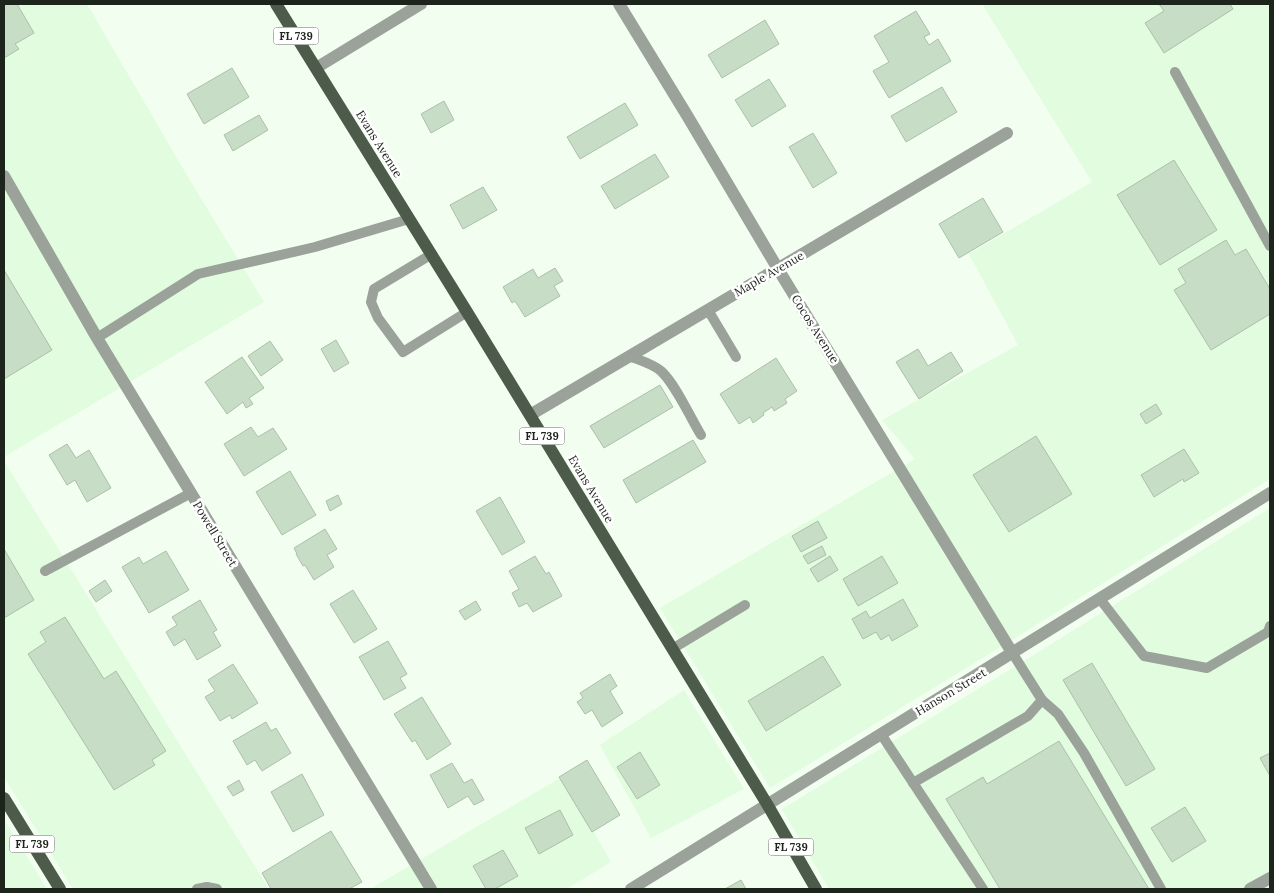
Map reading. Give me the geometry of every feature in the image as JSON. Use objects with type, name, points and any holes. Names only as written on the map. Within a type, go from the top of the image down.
[{"type":"main road","name":"Evans Avenue","points":[[276,4],[468,312],[767,804],[816,889]]},
{"type":"main road","name":"FL 739","points":[[5,803],[60,889]]},
{"type":"street","points":[[316,68],[421,4]]},
{"type":"street","name":"Cocos Avenue","points":[[619,4],[1013,654]]},
{"type":"street","name":"Maple Avenue","points":[[530,415],[1008,133]]},
{"type":"street","name":"Powell Street","points":[[4,176],[97,338],[430,889]]},
{"type":"street","name":"Hanson Street","points":[[631,889],[1270,494]]},
{"type":"street","points":[[1250,889],[1270,878]]},
{"type":"lane","points":[[1175,72],[1270,246]]},
{"type":"lane","points":[[97,338],[198,274],[315,248],[409,219]]},
{"type":"lane","points":[[432,254],[374,289],[371,302],[378,318],[403,352],[468,312]]},
{"type":"lane","points":[[708,310],[736,357]]},
{"type":"lane","points":[[629,356],[660,370],[674,387],[701,435]]},
{"type":"lane","points":[[45,571],[191,493]]},
{"type":"lane","points":[[1100,599],[1144,656],[1207,668],[1268,632],[1270,626]]},
{"type":"lane","points":[[672,649],[745,605]]},
{"type":"lane","points":[[1013,654],[1042,700],[1058,714],[1084,752],[1161,889]]},
{"type":"lane","points":[[913,783],[1028,716],[1042,700]]},
{"type":"lane","points":[[881,734],[983,889]]},
{"type":"lane","points":[[197,889],[207,886],[217,889]]},
{"type":"shaded area","points":[[4,4],[87,4],[188,177],[264,302],[4,457]]},
{"type":"shaded area","points":[[982,4],[1270,4],[1270,479],[770,788],[660,608],[915,459],[882,420],[1018,345],[969,254],[1092,182]]},
{"type":"shaded area","points":[[4,461],[269,889],[73,889],[4,777]]},
{"type":"shaded area","points":[[1270,508],[1270,889],[829,889],[782,809]]},
{"type":"shaded area","points":[[684,690],[744,789],[651,838],[600,745]]},
{"type":"shaded area","points":[[562,777],[611,862],[567,889],[370,889]]},
{"type":"shaded area","points":[[4,820],[47,889],[4,889]]},
{"type":"building","points":[[4,4],[17,4],[34,33],[15,44],[19,49],[4,58]]},
{"type":"building","points":[[1159,4],[1230,4],[1233,9],[1164,53],[1145,23],[1164,11]]},
{"type":"building","points":[[916,11],[930,34],[924,37],[929,45],[938,39],[951,61],[889,98],[873,71],[889,62],[874,36]]},
{"type":"building","points":[[765,20],[779,44],[722,78],[708,55]]},
{"type":"building","points":[[232,68],[249,97],[204,124],[187,94]]},
{"type":"building","points":[[769,79],[786,106],[752,127],[735,100]]},
{"type":"building","points":[[942,87],[957,112],[906,142],[891,116]]},
{"type":"building","points":[[444,101],[454,120],[431,133],[421,114]]},
{"type":"building","points":[[625,103],[638,125],[580,159],[567,137]]},
{"type":"building","points":[[259,115],[268,130],[233,151],[224,135]]},
{"type":"building","points":[[813,133],[837,173],[813,188],[789,147]]},
{"type":"building","points":[[655,154],[669,177],[615,209],[601,186]]},
{"type":"building","points":[[1174,160],[1217,230],[1160,265],[1117,195]]},
{"type":"building","points":[[483,187],[497,210],[463,229],[450,205]]},
{"type":"building","points":[[983,198],[1003,232],[959,258],[939,224]]},
{"type":"building","points":[[1226,240],[1235,255],[1246,249],[1270,289],[1270,314],[1211,350],[1174,290],[1186,283],[1178,269]]},
{"type":"building","points":[[555,268],[563,281],[554,286],[560,296],[525,317],[515,301],[512,303],[503,287],[533,269],[538,278]]},
{"type":"building","points":[[4,270],[52,350],[4,379]]},
{"type":"building","points":[[336,340],[349,363],[334,372],[321,349]]},
{"type":"building","points":[[270,341],[283,360],[261,376],[248,356]]},
{"type":"building","points":[[918,349],[928,366],[951,352],[963,371],[919,399],[896,362]]},
{"type":"building","points":[[242,357],[264,388],[249,398],[253,404],[246,408],[243,402],[227,414],[205,382]]},
{"type":"building","points":[[776,358],[797,391],[785,399],[787,403],[774,411],[772,407],[753,423],[750,417],[739,424],[720,394]]},
{"type":"building","points":[[660,385],[673,407],[604,448],[590,426]]},
{"type":"building","points":[[1156,404],[1162,414],[1146,424],[1140,414]]},
{"type":"building","points":[[251,427],[258,437],[273,428],[287,449],[244,476],[224,444]]},
{"type":"building","points":[[1036,436],[1072,494],[1009,532],[973,475]]},
{"type":"building","points":[[693,440],[706,462],[636,503],[623,480]]},
{"type":"building","points":[[67,444],[76,458],[89,450],[111,488],[87,502],[75,480],[67,485],[49,455]]},
{"type":"building","points":[[1184,449],[1199,473],[1184,482],[1183,479],[1154,497],[1141,475]]},
{"type":"building","points":[[290,471],[316,515],[282,535],[256,492]]},
{"type":"building","points":[[338,495],[342,504],[330,511],[326,501]]},
{"type":"building","points":[[500,497],[525,542],[502,555],[476,511]]},
{"type":"building","points":[[818,521],[827,538],[801,552],[792,536]]},
{"type":"building","points":[[325,529],[337,549],[327,555],[334,567],[314,580],[305,565],[303,566],[294,548]]},
{"type":"building","points":[[822,546],[826,555],[808,564],[803,556]]},
{"type":"building","points":[[4,549],[34,600],[4,618]]},
{"type":"building","points":[[166,551],[189,590],[149,613],[122,567],[139,557],[143,564]]},
{"type":"building","points":[[535,556],[546,574],[549,572],[562,596],[533,612],[527,603],[519,607],[512,593],[519,589],[509,571]]},
{"type":"building","points":[[830,556],[838,570],[818,582],[810,569]]},
{"type":"building","points":[[882,556],[898,583],[858,606],[843,579]]},
{"type":"building","points":[[105,580],[112,591],[96,602],[89,591]]},
{"type":"building","points":[[353,590],[377,629],[354,643],[330,604]]},
{"type":"building","points":[[903,599],[918,626],[892,641],[889,635],[881,640],[876,632],[863,639],[852,619],[866,611],[870,618]]},
{"type":"building","points":[[200,600],[217,630],[213,632],[221,646],[197,660],[185,639],[174,646],[166,632],[177,625],[172,617]]},
{"type":"building","points":[[476,601],[481,610],[465,620],[459,611]]},
{"type":"building","points":[[65,617],[104,679],[116,671],[166,751],[152,760],[155,765],[114,790],[28,654],[46,642],[40,632]]},
{"type":"building","points":[[388,641],[407,674],[400,678],[406,688],[384,700],[359,657]]},
{"type":"building","points":[[823,656],[841,685],[766,731],[748,701]]},
{"type":"building","points":[[1092,663],[1155,769],[1126,786],[1063,680]]},
{"type":"building","points":[[233,664],[258,703],[232,719],[230,715],[220,721],[205,697],[215,691],[208,680]]},
{"type":"building","points":[[610,674],[617,686],[610,691],[623,713],[602,727],[592,710],[585,714],[577,702],[583,698],[580,693]]},
{"type":"building","points":[[422,697],[451,744],[427,760],[415,740],[412,742],[394,714]]},
{"type":"building","points":[[266,722],[271,731],[276,728],[291,753],[262,771],[255,760],[247,765],[233,741]]},
{"type":"building","points":[[1059,741],[1149,889],[1000,889],[946,799],[983,777],[987,784]]},
{"type":"building","points":[[640,752],[660,785],[637,799],[617,767]]},
{"type":"building","points":[[1270,753],[1270,776],[1260,758]]},
{"type":"building","points":[[587,760],[620,815],[592,832],[559,777]]},
{"type":"building","points":[[452,763],[464,783],[472,779],[484,800],[474,805],[468,796],[448,808],[430,775]]},
{"type":"building","points":[[302,774],[324,815],[293,832],[271,792]]},
{"type":"building","points":[[239,780],[244,790],[233,796],[227,787]]},
{"type":"building","points":[[1185,807],[1206,841],[1172,862],[1151,828]]},
{"type":"building","points":[[560,810],[573,835],[539,854],[525,828]]},
{"type":"building","points":[[331,831],[362,882],[349,889],[271,889],[262,873]]},
{"type":"building","points":[[503,850],[518,876],[495,889],[486,889],[473,866]]},
{"type":"building","points":[[741,880],[746,889],[725,889]]}]
